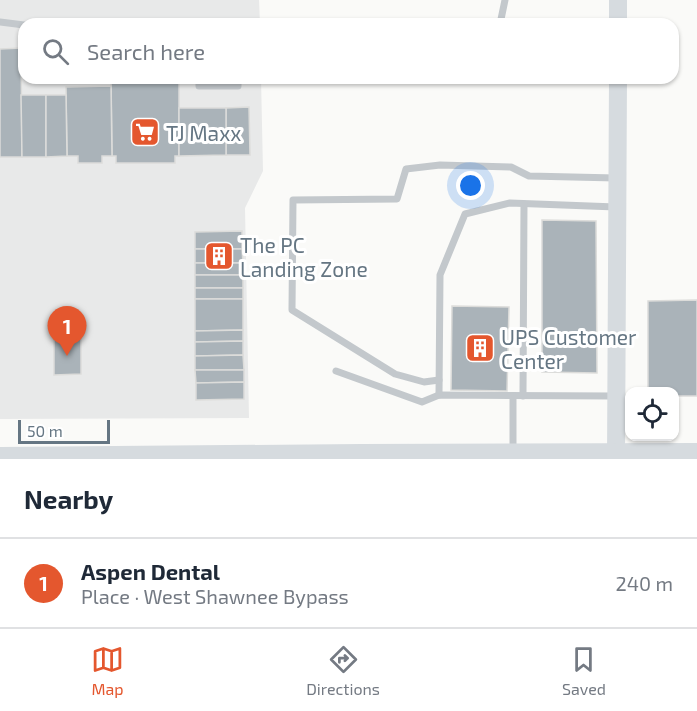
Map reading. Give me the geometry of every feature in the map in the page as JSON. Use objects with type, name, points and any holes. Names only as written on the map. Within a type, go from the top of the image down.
[{"type":"highway","points":[[0,459],[697,455]]},
{"type":"street","points":[[618,0],[618,18]]},
{"type":"street","points":[[616,457],[618,84]]},
{"type":"lane","points":[[501,18],[505,0]]},
{"type":"lane","points":[[0,22],[18,24]]},
{"type":"lane","points":[[199,84],[199,86],[238,86],[238,84]]},
{"type":"lane","points":[[439,380],[424,382],[395,374],[292,310],[292,200],[397,199],[406,169],[440,165],[511,167],[530,176],[619,178]]},
{"type":"lane","points":[[439,395],[440,275],[465,214],[510,203],[619,207]]},
{"type":"lane","points":[[523,396],[524,204]]},
{"type":"lane","points":[[336,371],[422,402],[439,395],[618,396]]},
{"type":"lane","points":[[513,396],[513,456]]},
{"type":"shaded area","points":[[0,0],[259,0],[260,18],[18,18],[18,84],[261,84],[263,171],[245,208],[249,418],[0,419]]},
{"type":"building","points":[[18,48],[18,84],[21,84],[22,157],[0,157],[0,49]]},
{"type":"building","name":"TJ Maxx","points":[[111,84],[179,84],[179,156],[175,156],[175,163],[116,163],[116,156],[112,156]]},
{"type":"building","points":[[111,86],[112,156],[102,156],[102,163],[78,163],[78,156],[67,156],[66,87]]},
{"type":"building","points":[[21,95],[46,95],[46,157],[22,157]]},
{"type":"building","points":[[46,95],[66,95],[67,156],[46,157]]},
{"type":"building","points":[[249,107],[250,155],[226,155],[226,108]]},
{"type":"building","points":[[179,108],[226,108],[226,155],[179,156]]},
{"type":"building","points":[[542,220],[596,221],[597,373],[542,372]]},
{"type":"building","points":[[242,231],[242,249],[195,249],[195,232]]},
{"type":"building","name":"The PC Landing Zone","points":[[195,249],[242,249],[243,263],[195,263]]},
{"type":"building","points":[[195,263],[243,263],[243,275],[195,275]]},
{"type":"building","points":[[195,275],[243,275],[243,288],[195,288]]},
{"type":"building","points":[[195,288],[243,288],[243,299],[195,299]]},
{"type":"building","points":[[195,299],[243,299],[243,330],[195,331]]},
{"type":"building","points":[[697,300],[697,396],[679,396],[679,387],[648,387],[648,301]]},
{"type":"building","name":"UPS Customer Center","points":[[452,306],[509,307],[507,391],[451,390]]},
{"type":"building","points":[[243,330],[243,341],[195,342],[195,331]]},
{"type":"building","points":[[54,337],[81,337],[81,374],[54,375]]},
{"type":"building","points":[[243,341],[243,355],[195,356],[195,342]]},
{"type":"building","points":[[243,355],[244,370],[195,370],[195,356]]},
{"type":"building","points":[[195,370],[244,370],[244,382],[196,383]]},
{"type":"building","points":[[244,382],[244,399],[196,400],[196,383]]},
{"type":"place","name":"TJ Maxx","points":[[145,132]]},
{"type":"place","name":"The PC Landing Zone","points":[[219,256]]},
{"type":"place","name":"UPS Customer Center","points":[[480,348]]},
{"type":"place","name":"Aspen Dental","points":[[67,356]]}]
